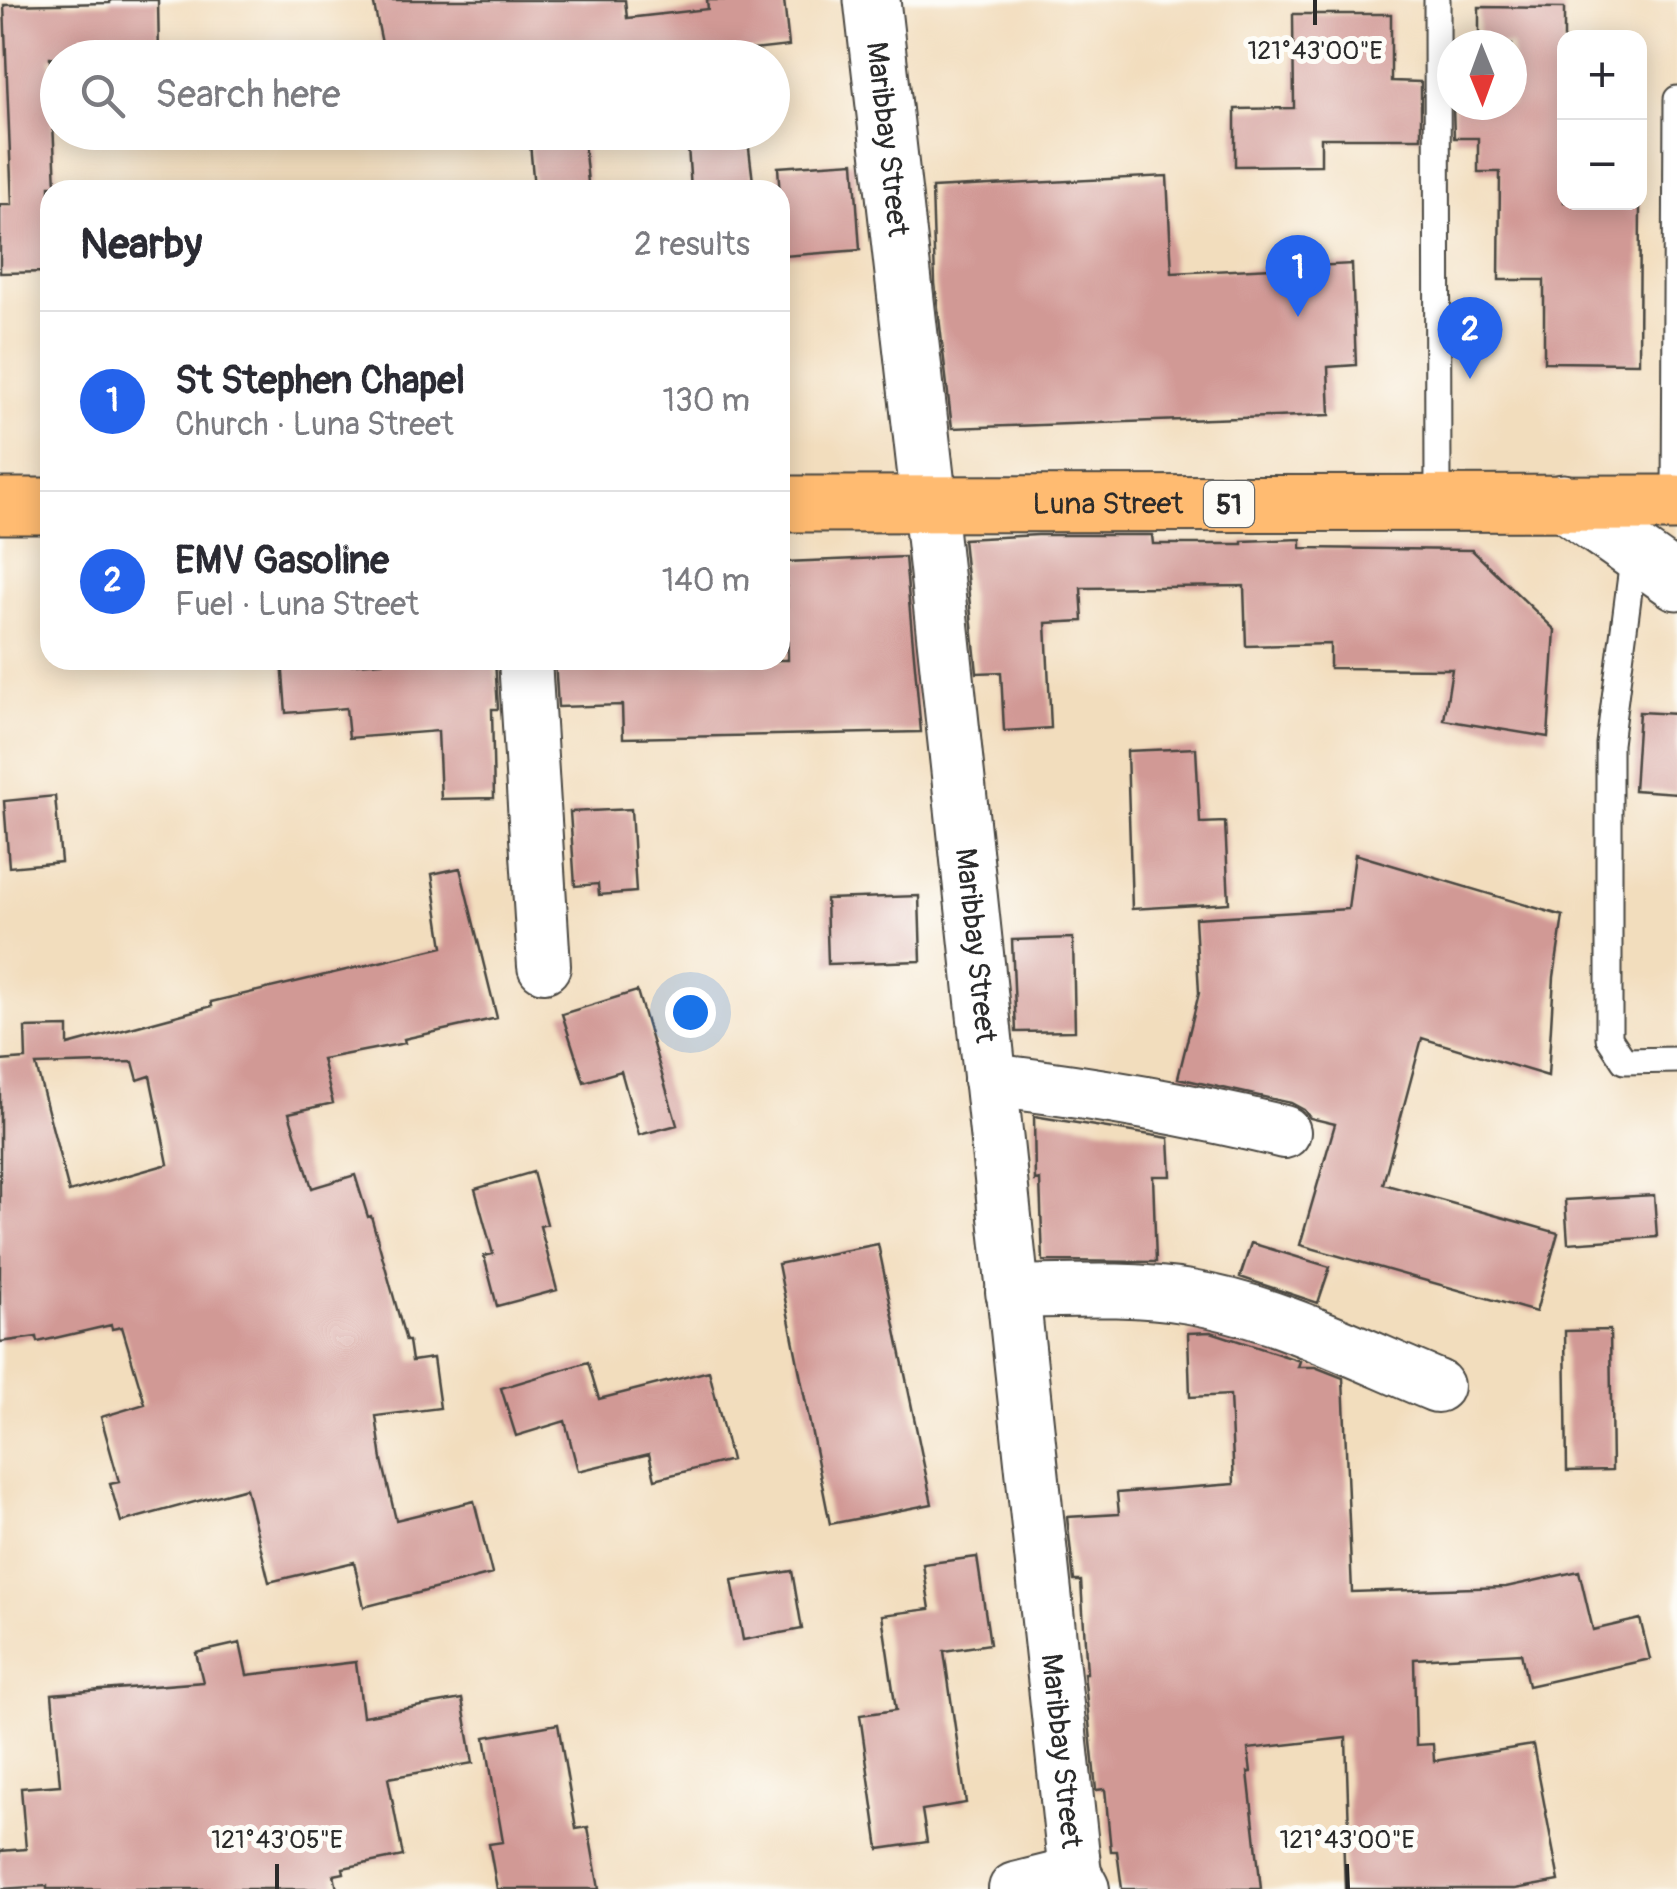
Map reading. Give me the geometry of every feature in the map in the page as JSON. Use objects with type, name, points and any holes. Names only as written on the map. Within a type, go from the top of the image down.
[{"type":"main road","name":"Luna Street","points":[[790,504],[1676,503]]},
{"type":"main road","points":[[0,506],[40,506]]},
{"type":"street","name":"Maribbay Street","points":[[872,0],[1079,1882]]},
{"type":"street","points":[[1563,502],[1656,567]]},
{"type":"street","points":[[526,670],[544,966]]},
{"type":"street","points":[[990,1080],[1131,1098],[1284,1132]]},
{"type":"street","points":[[1012,1292],[1134,1290],[1191,1297],[1259,1314],[1437,1386]]},
{"type":"street","points":[[1016,1889],[1079,1882]]},
{"type":"lane","points":[[1438,0],[1438,504]]},
{"type":"lane","points":[[1676,503],[1677,99]]},
{"type":"lane","points":[[1656,567],[1609,744],[1609,1038],[1624,1061],[1677,1060]]},
{"type":"building","points":[[158,0],[159,40],[40,40],[40,150],[54,150],[56,180],[40,180],[40,272],[0,273],[0,205],[12,205],[4,5]]},
{"type":"building","points":[[373,0],[625,0],[627,18],[708,9],[707,0],[784,0],[788,40],[381,40]]},
{"type":"building","points":[[1479,7],[1564,8],[1564,30],[1557,30],[1557,210],[1640,210],[1639,363],[1544,362],[1544,280],[1499,280],[1500,172],[1478,172],[1478,138],[1454,138],[1453,120],[1527,120],[1527,30],[1479,30]]},
{"type":"building","points":[[1293,14],[1391,14],[1391,81],[1421,82],[1421,138],[1321,138],[1321,165],[1235,166],[1235,109],[1294,108]]},
{"type":"building","points":[[531,150],[585,150],[588,180],[533,180]]},
{"type":"building","points":[[688,150],[749,150],[753,180],[690,180]]},
{"type":"building","points":[[854,162],[860,250],[790,256],[790,180],[779,180],[778,167]]},
{"type":"building","points":[[1167,176],[1172,273],[1352,264],[1356,365],[1328,367],[1330,415],[952,428],[935,283],[932,188]]},
{"type":"building","points":[[1152,535],[1153,544],[1242,544],[1301,539],[1301,548],[1472,550],[1555,630],[1548,737],[1444,720],[1452,669],[1330,668],[1330,644],[1246,646],[1244,586],[1081,588],[1083,621],[1046,623],[1051,728],[1004,731],[1001,672],[977,673],[963,539]]},
{"type":"building","points":[[905,557],[921,732],[623,738],[622,705],[558,707],[556,670],[790,670],[790,562]]},
{"type":"building","points":[[283,670],[496,670],[498,709],[492,709],[494,798],[441,799],[438,731],[349,738],[346,708],[286,713]]},
{"type":"building","points":[[1639,712],[1677,714],[1677,793],[1634,790]]},
{"type":"building","points":[[1196,748],[1200,823],[1225,822],[1229,903],[1132,909],[1127,751]]},
{"type":"building","points":[[55,796],[61,862],[9,867],[4,801]]},
{"type":"building","points":[[631,809],[636,892],[599,895],[598,884],[575,886],[570,812]]},
{"type":"building","points":[[1355,854],[1563,916],[1554,977],[1548,1076],[1422,1038],[1383,1184],[1558,1233],[1536,1312],[1300,1245],[1335,1124],[1310,1118],[1291,1103],[1178,1078],[1199,993],[1195,918],[1348,909]]},
{"type":"building","points":[[460,868],[497,1018],[404,1039],[405,1043],[322,1059],[333,1103],[289,1113],[312,1188],[355,1175],[368,1217],[371,1216],[412,1361],[433,1358],[440,1408],[376,1416],[396,1520],[474,1501],[492,1574],[364,1607],[354,1562],[269,1582],[246,1488],[121,1522],[110,1484],[119,1482],[101,1417],[145,1404],[122,1327],[112,1329],[111,1325],[38,1342],[37,1337],[0,1342],[0,1061],[26,1059],[25,1028],[68,1027],[68,1045],[212,1006],[211,1002],[443,947],[432,874]],"holes":[[[133,1062],[138,1080],[150,1076],[168,1164],[69,1192],[36,1065]]]},
{"type":"building","points":[[919,896],[921,961],[828,964],[826,899]]},
{"type":"building","points":[[1073,938],[1075,1031],[1016,1032],[1012,940]]},
{"type":"building","points":[[637,991],[677,1125],[639,1135],[621,1071],[584,1082],[562,1014]]},
{"type":"building","points":[[1034,1116],[1169,1138],[1171,1176],[1153,1176],[1156,1262],[1043,1261],[1040,1180],[1035,1181]]},
{"type":"building","points":[[533,1172],[547,1224],[540,1226],[557,1290],[497,1306],[484,1256],[493,1254],[475,1189]]},
{"type":"building","points":[[1654,1195],[1657,1237],[1568,1243],[1565,1200]]},
{"type":"building","points":[[1251,1243],[1330,1267],[1318,1303],[1240,1277]]},
{"type":"building","points":[[878,1244],[932,1504],[830,1524],[778,1264]]},
{"type":"building","points":[[1610,1330],[1612,1470],[1567,1471],[1565,1331]]},
{"type":"building","points":[[1211,1332],[1300,1361],[1298,1367],[1315,1367],[1343,1378],[1352,1592],[1506,1587],[1579,1571],[1593,1630],[1640,1619],[1650,1659],[1528,1686],[1521,1653],[1414,1659],[1416,1745],[1433,1744],[1434,1761],[1533,1745],[1559,1881],[1515,1889],[1345,1889],[1343,1833],[1349,1832],[1346,1738],[1248,1749],[1261,1889],[1122,1889],[1117,1851],[1111,1851],[1105,1789],[1096,1790],[1084,1673],[1081,1581],[1074,1581],[1067,1517],[1119,1514],[1117,1493],[1234,1484],[1230,1395],[1190,1397],[1188,1333]]},
{"type":"building","points":[[588,1362],[599,1399],[709,1371],[731,1460],[655,1479],[649,1454],[578,1471],[565,1421],[516,1436],[501,1388]]},
{"type":"building","points":[[977,1557],[990,1644],[944,1651],[966,1803],[922,1810],[927,1842],[879,1849],[860,1715],[896,1710],[882,1615],[930,1609],[923,1564]]},
{"type":"building","points":[[792,1571],[802,1629],[743,1640],[732,1580]]},
{"type":"building","points":[[240,1643],[247,1675],[356,1662],[363,1716],[462,1699],[473,1763],[388,1778],[403,1856],[343,1868],[344,1873],[334,1875],[337,1889],[0,1889],[0,1851],[26,1849],[21,1788],[60,1785],[52,1694],[203,1682],[196,1653]]},
{"type":"building","points":[[558,1724],[576,1829],[588,1827],[599,1889],[497,1889],[489,1844],[503,1842],[485,1737]]},
{"type":"place","name":"St Stephen Chapel","points":[[1298,317]]},
{"type":"place","name":"EMV Gasoline","points":[[1470,379]]}]
